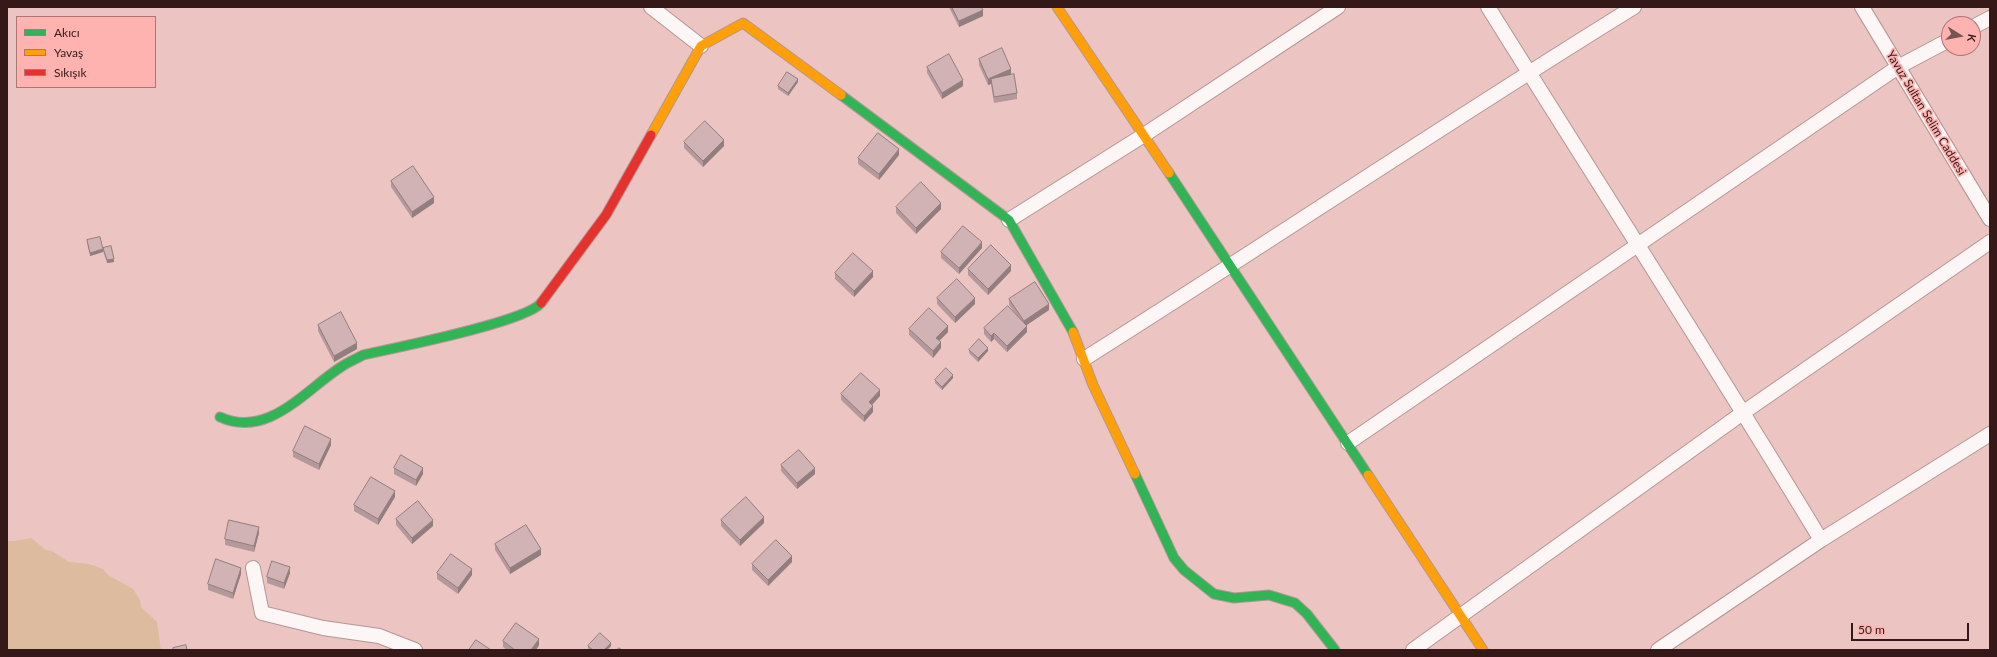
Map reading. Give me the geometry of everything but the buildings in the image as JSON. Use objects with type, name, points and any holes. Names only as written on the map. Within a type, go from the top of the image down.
[{"type":"street","points":[[651,7],[700,46]]},
{"type":"street","points":[[1057,7],[1231,266],[1484,650]]},
{"type":"street","points":[[1008,220],[1144,135],[1338,7]]},
{"type":"street","points":[[1488,7],[1636,244],[1744,412],[1821,540]]},
{"type":"street","points":[[1084,359],[1231,266],[1529,72],[1634,7]]},
{"type":"street","name":"Yavuz Sultan Selim Caddesi","points":[[1862,7],[1990,219]]},
{"type":"street","points":[[1981,23],[1990,18]]},
{"type":"street","points":[[220,417],[231,422],[256,421],[284,411],[341,368],[363,355],[510,320],[538,308],[606,216],[700,46],[743,23],[1008,220],[1071,326],[1093,385],[1174,558],[1184,570],[1214,594],[1234,598],[1269,595],[1295,603],[1307,614],[1335,650]]},
{"type":"street","points":[[1348,443],[1636,244],[1898,67],[1941,44]]},
{"type":"street","points":[[1413,650],[1744,412],[1990,242]]},
{"type":"street","points":[[1658,650],[1821,540],[1990,434]]},
{"type":"street","points":[[253,568],[262,613],[323,628],[379,636],[415,650]]},
{"type":"shaded area","points":[[31,538],[46,550],[52,551],[69,562],[89,564],[103,569],[108,575],[133,589],[140,600],[141,607],[157,622],[161,650],[7,650],[7,541]]},
{"type":"traffic: fast","points":[[841,95],[1009,220],[1073,332]]},
{"type":"traffic: fast","points":[[1169,173],[1368,475]]},
{"type":"traffic: fast","points":[[220,417],[238,422],[254,422],[270,417],[300,399],[344,365],[363,355],[458,334],[486,326],[511,318],[530,310],[541,303]]},
{"type":"traffic: fast","points":[[1135,474],[1174,558],[1184,570],[1214,594],[1234,598],[1269,595],[1295,603],[1307,614],[1335,650]]},
{"type":"traffic: slow","points":[[1057,7],[1169,173]]},
{"type":"traffic: slow","points":[[651,135],[701,46],[743,23],[841,95]]},
{"type":"traffic: slow","points":[[1073,332],[1093,385],[1135,474]]},
{"type":"traffic: slow","points":[[1368,475],[1483,650]]},
{"type":"traffic: jam","points":[[541,303],[606,215],[651,135]]}]
